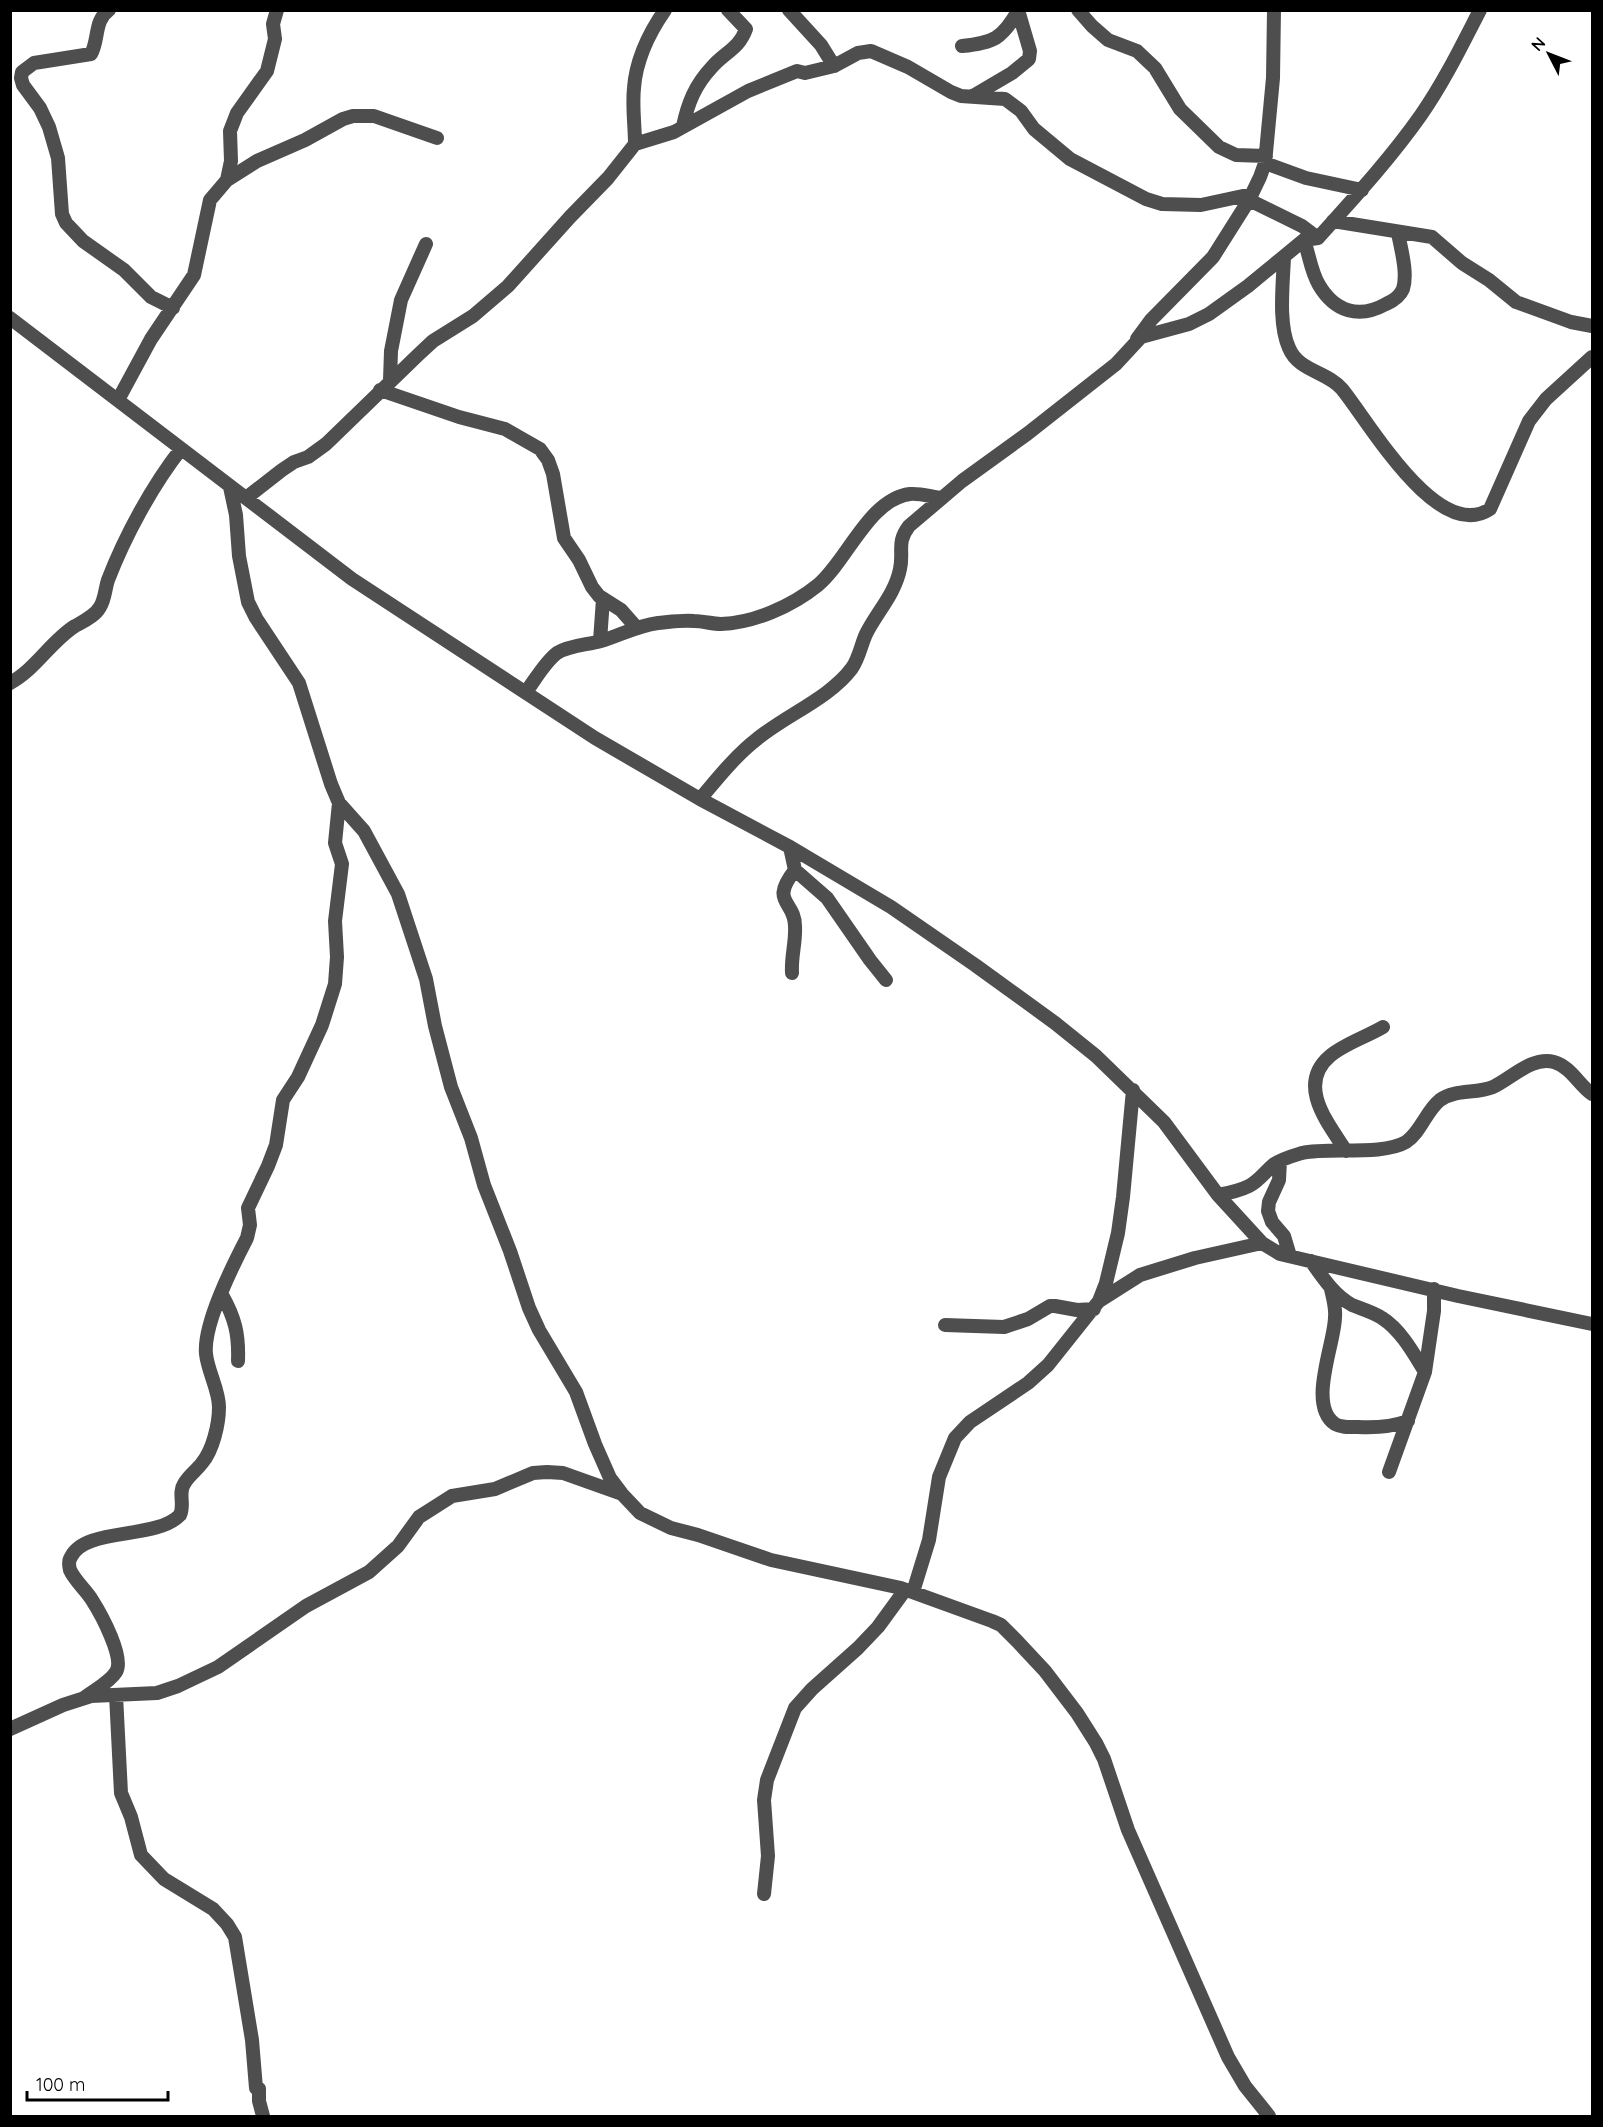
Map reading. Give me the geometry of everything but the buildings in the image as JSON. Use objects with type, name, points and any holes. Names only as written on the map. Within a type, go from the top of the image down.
[{"type":"street","points":[[109,10],[100,21],[97,40],[91,54],[34,63],[22,72],[22,84],[40,108],[49,127],[58,158],[60,196],[66,223],[83,241],[124,270],[151,297],[173,308]]},
{"type":"street","points":[[227,180],[231,161],[230,131],[237,113],[267,71],[277,10]]},
{"type":"street","points":[[635,144],[633,90],[636,73],[652,31],[665,10]]},
{"type":"street","points":[[683,126],[692,94],[712,66],[737,46],[744,35],[746,29],[743,23],[728,10]]},
{"type":"street","points":[[789,10],[821,45],[834,66]]},
{"type":"street","points":[[1078,10],[1108,40],[1137,51],[1150,63],[1164,81],[1173,101],[1219,147],[1236,155],[1265,160],[1306,178],[1362,190]]},
{"type":"street","points":[[1134,344],[1151,320],[1214,257],[1250,197],[1265,160],[1273,78],[1274,10]]},
{"type":"street","points":[[700,799],[755,739],[837,685],[853,666],[866,634],[895,585],[900,568],[902,534],[909,526],[962,481],[1027,434],[1116,364],[1141,337],[1189,324],[1209,314],[1333,221],[1362,190],[1422,114],[1480,10]]},
{"type":"street","points":[[972,97],[1012,73],[1029,59],[1030,51],[1018,11]]},
{"type":"street","points":[[962,46],[982,44],[997,39],[1009,28],[1018,11]]},
{"type":"street","points":[[246,498],[282,470],[308,457],[326,444],[433,341],[473,316],[508,286],[608,178],[635,144],[674,132],[748,91],[797,71],[805,73],[834,66],[858,53],[871,51],[908,67],[951,92],[972,97],[997,97],[1013,103],[1034,129],[1070,159],[1146,199],[1162,204],[1201,205],[1250,197],[1284,217],[1311,239],[1318,285],[1339,307],[1349,312],[1361,313],[1389,303],[1403,290],[1404,279],[1398,233]]},
{"type":"street","points":[[118,400],[146,347],[194,275],[212,196],[227,180],[256,161],[305,140],[342,119],[353,116],[374,116],[437,138]]},
{"type":"street","points":[[1333,221],[1432,237],[1462,263],[1489,280],[1516,302],[1571,322],[1593,326]]},
{"type":"street","points":[[385,385],[400,300],[426,244]]},
{"type":"street","points":[[1284,257],[1282,306],[1284,330],[1288,347],[1294,358],[1304,367],[1335,382],[1421,490],[1446,509],[1458,514],[1475,516],[1490,509],[1529,421],[1546,399],[1593,357]]},
{"type":"street","points":[[10,318],[352,579],[595,738],[891,907],[966,958],[1054,1023],[1096,1056],[1164,1122],[1218,1195],[1262,1243],[1280,1254],[1593,1324]]},
{"type":"street","points":[[385,385],[459,417],[505,429],[540,449],[548,460],[553,474],[564,538],[579,560],[592,587],[603,599],[621,610],[636,627]]},
{"type":"street","points":[[10,683],[22,676],[73,628],[100,608],[109,580],[133,525],[150,494],[181,449]]},
{"type":"street","points":[[230,487],[236,515],[239,556],[249,602],[256,618],[299,682],[331,784],[339,802],[364,831],[398,894],[426,979],[451,1087],[473,1144],[484,1185],[529,1308],[539,1330],[576,1392],[610,1478],[640,1513],[671,1528],[771,1560],[909,1591],[972,1612],[1001,1625],[1038,1663],[1077,1713],[1104,1759],[1128,1830],[1228,2057],[1245,2086],[1269,2116]]},
{"type":"street","points":[[526,692],[555,655],[564,649],[600,641],[636,627],[686,620],[732,623],[791,602],[811,591],[827,578],[863,528],[889,503],[911,494],[942,498]]},
{"type":"street","points":[[600,641],[603,599]]},
{"type":"street","points":[[84,1698],[108,1681],[120,1664],[118,1653],[102,1618],[71,1572],[70,1557],[80,1546],[100,1538],[146,1530],[169,1523],[180,1515],[183,1484],[204,1462],[216,1426],[218,1400],[209,1374],[206,1341],[222,1295],[247,1238],[250,1225],[248,1208],[276,1144],[284,1100],[298,1077],[322,1025],[335,984],[337,957],[335,921],[342,864],[335,843],[339,802]]},
{"type":"street","points":[[790,848],[791,861],[795,870],[827,898],[886,980]]},
{"type":"street","points":[[792,973],[791,956],[795,924],[783,892],[788,878],[795,870]]},
{"type":"street","points":[[1346,1151],[1318,1104],[1314,1078],[1320,1066],[1330,1056],[1383,1027]]},
{"type":"street","points":[[1218,1195],[1250,1186],[1287,1157],[1306,1152],[1346,1151],[1393,1146],[1405,1142],[1415,1134],[1432,1108],[1446,1096],[1492,1087],[1522,1069],[1546,1061],[1557,1063],[1567,1069],[1593,1094]]},
{"type":"street","points":[[764,1894],[768,1856],[764,1808],[767,1780],[795,1708],[812,1689],[858,1648],[909,1591],[929,1540],[939,1477],[955,1438],[970,1422],[1028,1383],[1048,1365],[1096,1305],[1106,1283],[1118,1233],[1133,1090]]},
{"type":"street","points":[[1280,1161],[1279,1180],[1269,1202],[1268,1211],[1272,1222],[1284,1236],[1290,1256]]},
{"type":"street","points":[[945,1325],[1004,1327],[1028,1319],[1050,1306],[1077,1310],[1096,1305],[1140,1275],[1195,1258],[1262,1243]]},
{"type":"street","points":[[1311,1261],[1331,1289],[1343,1300],[1383,1318],[1415,1355],[1425,1372]]},
{"type":"street","points":[[1331,1289],[1336,1316],[1324,1383],[1323,1402],[1329,1418],[1335,1424],[1343,1427],[1391,1427],[1408,1421]]},
{"type":"street","points":[[1389,1472],[1425,1372],[1434,1311],[1434,1289]]},
{"type":"street","points":[[222,1295],[237,1328],[238,1361]]},
{"type":"street","points":[[10,1729],[84,1698],[157,1693],[218,1667],[306,1606],[327,1597],[369,1572],[398,1546],[419,1517],[452,1496],[495,1489],[533,1473],[547,1472],[563,1473],[622,1494]]},
{"type":"street","points":[[116,1695],[121,1793],[131,1817],[141,1855],[165,1879],[213,1909],[228,1924],[235,1937],[252,2040],[256,2088],[259,2089],[263,2116]]},
{"type":"street","points":[[253,2116],[259,2089]]}]
